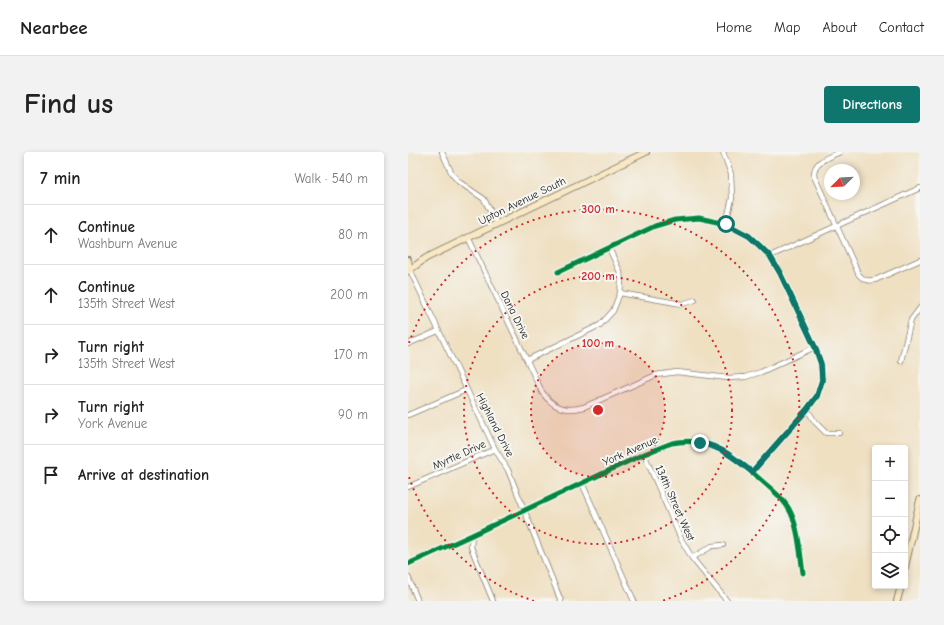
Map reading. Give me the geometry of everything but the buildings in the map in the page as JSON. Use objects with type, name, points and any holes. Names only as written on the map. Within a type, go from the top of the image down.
[{"type":"street","points":[[442,152],[452,174],[459,182],[484,199],[497,224]]},
{"type":"street","name":"Upton Avenue South","points":[[409,270],[426,258],[468,237],[646,152]]},
{"type":"street","points":[[723,152],[731,174],[732,198],[726,224]]},
{"type":"street","points":[[840,152],[817,164],[814,170],[814,176],[859,275],[868,281],[875,280],[920,260]]},
{"type":"street","points":[[770,256],[920,188]]},
{"type":"street","points":[[558,272],[655,226],[675,220],[699,218],[726,224],[749,236],[770,256],[780,273],[815,347],[821,364],[822,380],[817,396],[807,410],[752,472]]},
{"type":"street","name":"Dana Drive","points":[[468,237],[542,392],[547,399],[559,408],[573,410],[584,407],[656,375],[677,372],[728,378],[745,377],[761,372],[815,347]]},
{"type":"street","points":[[527,360],[600,325],[613,311],[620,293],[621,283],[620,272],[609,248]]},
{"type":"street","name":"Highland Drive","points":[[408,260],[409,270],[466,390],[495,449],[508,470],[561,601]]},
{"type":"street","points":[[620,293],[682,304],[695,300]]},
{"type":"street","points":[[900,361],[911,320],[920,308]]},
{"type":"street","points":[[408,344],[438,331]]},
{"type":"street","points":[[408,415],[466,390]]},
{"type":"street","points":[[807,410],[826,432],[839,433]]},
{"type":"street","name":"York Avenue","points":[[408,564],[644,454],[672,443],[685,442],[714,446],[726,452],[752,472],[781,498],[791,512],[796,526],[803,573]]},
{"type":"street","name":"Myrtle Drive","points":[[408,487],[495,449]]},
{"type":"street","name":"134th Street West","points":[[644,454],[681,539],[692,558],[727,601]]},
{"type":"street","points":[[582,483],[634,601]]},
{"type":"street","points":[[908,554],[920,502]]},
{"type":"street","points":[[472,535],[471,547],[493,601]]},
{"type":"street","name":"134th Street West","points":[[692,558],[712,546],[723,545]]},
{"type":"street","points":[[408,577],[418,601]]},
{"type":"street","points":[[897,601],[900,589]]},
{"type":"cycle path","points":[[558,272],[655,226],[675,220],[699,218],[726,224],[749,236],[770,256],[780,273],[815,347],[821,364],[822,380],[817,396],[752,472]]},
{"type":"cycle path","points":[[408,564],[644,454],[672,443],[686,441],[710,445],[731,456],[751,471],[782,499],[791,513],[796,527],[803,573]]},
{"type":"route","points":[[700,443],[714,446],[726,452],[752,472],[807,410],[817,396],[822,380],[821,364],[815,347],[780,273],[770,256],[749,236],[726,224]]}]
